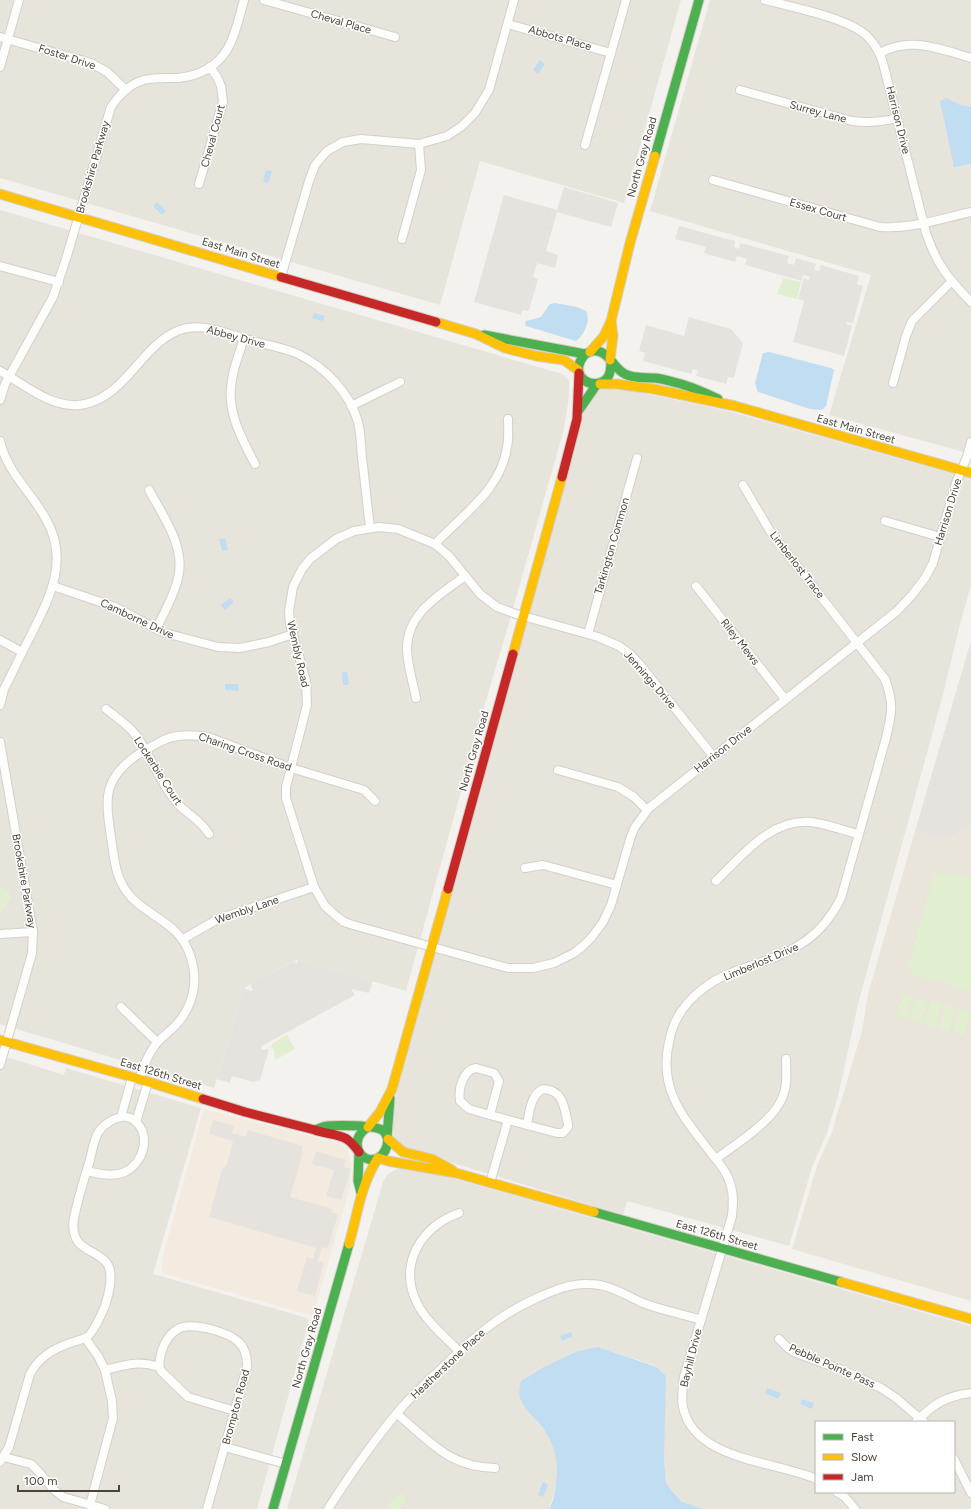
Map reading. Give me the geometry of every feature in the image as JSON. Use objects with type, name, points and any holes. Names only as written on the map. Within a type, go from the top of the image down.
[{"type":"street","points":[[0,67],[4,38],[19,0]]},
{"type":"street","name":"Brookshire Parkway","points":[[0,400],[9,376],[49,306],[59,282],[108,116],[116,99],[134,84],[144,80],[189,76],[210,67],[217,62],[232,41],[244,0]]},
{"type":"street","name":"Cheval Place","points":[[264,0],[395,37]]},
{"type":"street","points":[[281,277],[315,165],[327,152],[343,142],[352,140],[369,140],[419,144],[447,136],[462,126],[475,113],[489,90],[514,0]]},
{"type":"street","points":[[585,145],[626,0]]},
{"type":"street","name":"North Gray Road","points":[[587,353],[604,336],[611,320],[628,250],[699,0]]},
{"type":"street","name":"Harrison Drive","points":[[765,0],[851,25],[867,36],[880,53],[932,250],[938,264],[951,282],[971,302]]},
{"type":"street","name":"Abbots Place","points":[[508,24],[611,53]]},
{"type":"street","name":"Foster Drive","points":[[4,38],[91,63],[107,72],[126,90]]},
{"type":"street","points":[[880,53],[893,46],[914,44],[925,45],[971,58]]},
{"type":"street","name":"Cheval Court","points":[[199,184],[222,102],[221,86],[210,67]]},
{"type":"street","name":"Surrey Lane","points":[[740,90],[852,121],[879,122],[897,118]]},
{"type":"street","points":[[402,239],[421,170],[419,144]]},
{"type":"street","name":"Essex Court","points":[[713,180],[880,227],[897,228],[971,212]]},
{"type":"street","name":"East Main Street","points":[[0,194],[476,334],[505,348],[536,356],[564,360],[579,371]]},
{"type":"street","points":[[0,266],[59,282]]},
{"type":"street","points":[[892,383],[912,321],[951,282]]},
{"type":"street","name":"North Gray Road","points":[[611,320],[613,335],[611,361]]},
{"type":"street","name":"Abbey Drive","points":[[0,371],[58,403],[72,405],[85,404],[97,400],[111,392],[161,340],[177,331],[204,327],[220,330],[297,354],[316,364],[335,381],[351,406],[358,422],[370,527]]},
{"type":"street","name":"East Main Street","points":[[476,334],[490,335],[535,346],[587,353]]},
{"type":"street","points":[[244,338],[234,367],[231,382],[231,396],[233,418],[238,432],[254,464]]},
{"type":"street","points":[[601,352],[611,361],[611,373],[605,381],[599,384],[586,382],[579,371],[580,361],[587,353],[601,352]]},
{"type":"street","name":"East Main Street","points":[[611,361],[617,370],[626,375],[654,378],[680,384],[735,406]]},
{"type":"street","name":"North Gray Road","points":[[388,1138],[390,1098],[524,616],[579,410],[579,371]]},
{"type":"street","points":[[351,406],[400,382]]},
{"type":"street","name":"North Gray Road","points":[[579,410],[599,384]]},
{"type":"street","name":"East Main Street","points":[[599,384],[617,384],[654,389],[735,406],[971,473]]},
{"type":"street","points":[[435,544],[480,499],[494,482],[502,467],[506,452],[508,419]]},
{"type":"street","points":[[0,441],[2,451],[10,468],[47,520],[54,538],[57,557],[55,578],[46,605],[4,689],[0,705]]},
{"type":"street","name":"Harrison Drive","points":[[432,947],[508,968],[533,968],[554,963],[574,953],[592,937],[607,914],[631,836],[635,827],[647,810],[897,610],[912,595],[925,578],[933,563],[956,483],[971,442]]},
{"type":"street","name":"Tarkington Common","points":[[588,634],[637,458]]},
{"type":"street","name":"Limberlost Trace","points":[[743,485],[770,531],[857,642]]},
{"type":"street","points":[[149,490],[176,544],[180,564],[174,590],[156,629]]},
{"type":"street","points":[[885,521],[940,537]]},
{"type":"street","name":"Wembly Road","points":[[432,947],[344,922],[325,906],[314,887],[286,798],[286,787],[307,705],[306,681],[290,624],[290,598],[293,587],[302,569],[310,559],[336,539],[354,531],[379,526],[398,529],[435,544],[449,556],[480,594],[501,608],[524,616]]},
{"type":"street","points":[[416,698],[407,649],[408,637],[413,624],[423,608],[465,576]]},
{"type":"street","name":"Camborne Drive","points":[[53,586],[115,606],[156,629],[178,638],[211,645],[240,648],[269,642],[293,634]]},
{"type":"street","name":"Riley Mews","points":[[696,586],[785,699]]},
{"type":"street","name":"Jennings Drive","points":[[524,616],[610,641],[631,654],[713,756]]},
{"type":"street","points":[[0,640],[22,652]]},
{"type":"street","name":"Limberlost Drive","points":[[723,1248],[732,1216],[733,1192],[725,1172],[676,1105],[669,1088],[666,1072],[666,1052],[675,1021],[694,997],[713,982],[737,971],[785,954],[805,942],[819,931],[834,911],[841,898],[886,738],[892,707],[892,698],[885,679],[857,642]]},
{"type":"street","name":"Lockerbie Court","points":[[106,709],[126,724],[136,735],[171,795],[179,805],[197,819],[209,834]]},
{"type":"street","name":"Charing Cross Road","points":[[121,1117],[136,1078],[150,1053],[157,1042],[176,1025],[187,1012],[193,992],[194,971],[189,951],[183,939],[172,927],[142,908],[131,899],[121,882],[114,858],[107,814],[108,795],[114,779],[120,769],[135,756],[170,737],[194,735],[208,737],[291,768],[364,790],[375,801]]},
{"type":"street","name":"Brookshire Parkway","points":[[0,742],[33,932],[30,959],[3,1041],[0,1065]]},
{"type":"street","points":[[558,770],[618,788],[634,797],[647,810]]},
{"type":"street","points":[[716,881],[753,846],[780,827],[795,823],[811,822],[858,834]]},
{"type":"street","points":[[525,868],[543,865],[617,885]]},
{"type":"street","name":"Wembly Lane","points":[[183,939],[218,919],[314,887]]},
{"type":"street","points":[[0,934],[33,932]]},
{"type":"street","points":[[121,1006],[157,1042]]},
{"type":"street","name":"East 126th Street","points":[[3,1041],[136,1078],[259,1116],[345,1138],[359,1152]]},
{"type":"street","points":[[716,1159],[765,1122],[777,1109],[783,1097],[787,1083],[786,1059]]},
{"type":"street","points":[[490,1115],[499,1081],[496,1074],[491,1071],[476,1068],[472,1069],[465,1076],[461,1088],[460,1101],[469,1109],[490,1115],[508,1120],[556,1133],[565,1132],[568,1124],[561,1098],[558,1094],[549,1089],[539,1090],[533,1101],[527,1125]]},
{"type":"street","points":[[136,1122],[148,1082]]},
{"type":"street","name":"North Gray Road","points":[[368,1127],[380,1114],[390,1098]]},
{"type":"street","points":[[87,1170],[102,1174],[116,1174],[124,1172],[139,1161],[144,1147],[144,1141],[139,1125],[129,1117],[121,1117],[105,1125],[100,1130],[96,1139],[87,1170],[74,1219],[75,1236],[78,1243],[108,1263],[111,1269],[105,1307],[90,1334],[85,1338],[57,1348],[47,1354],[35,1366],[30,1374],[9,1447],[2,1460],[30,1464],[57,1494],[105,1509]]},
{"type":"street","points":[[490,1183],[508,1120]]},
{"type":"street","name":"East 126th Street","points":[[315,1130],[325,1126],[368,1127]]},
{"type":"street","points":[[368,1127],[379,1128],[388,1138],[387,1150],[378,1158],[366,1158],[359,1152],[357,1146],[358,1136],[368,1127]]},
{"type":"street","name":"East 126th Street","points":[[388,1138],[403,1152],[438,1162],[456,1173]]},
{"type":"street","name":"North Gray Road","points":[[359,1152],[358,1181],[361,1193]]},
{"type":"street","name":"North Gray Road","points":[[273,1509],[356,1220],[361,1193],[369,1172],[378,1158]]},
{"type":"street","name":"East 126th Street","points":[[378,1158],[456,1173],[971,1319]]},
{"type":"street","points":[[459,1213],[446,1217],[421,1240],[416,1248],[410,1269],[412,1292],[418,1304],[426,1316],[459,1351]]},
{"type":"street","name":"Bayhill Drive","points":[[723,1248],[684,1377],[682,1394],[685,1414],[694,1430],[712,1446],[726,1452],[815,1479]]},
{"type":"street","name":"Heatherstone Place","points":[[328,1509],[358,1465],[397,1414],[475,1336],[511,1311],[560,1288],[573,1285],[591,1284],[607,1286],[643,1303],[701,1320]]},
{"type":"street","name":"Brompton Road","points":[[159,1367],[159,1360],[170,1335],[179,1328],[188,1325],[198,1325],[230,1334],[236,1338],[244,1348],[248,1360],[247,1367],[207,1509]]},
{"type":"street","points":[[85,1338],[98,1356],[105,1370],[112,1401],[113,1418],[90,1504]]},
{"type":"street","name":"Pebble Pointe Pass","points":[[779,1339],[788,1348],[796,1353],[842,1370],[881,1388],[896,1398],[920,1421]]},
{"type":"street","points":[[105,1370],[138,1362],[148,1363],[159,1367],[161,1371],[188,1397],[235,1412]]},
{"type":"street","points":[[920,1421],[931,1407],[942,1400],[956,1394],[971,1393]]},
{"type":"street","points":[[397,1414],[431,1445],[446,1455],[460,1462],[474,1466],[495,1468]]},
{"type":"street","points":[[225,1447],[286,1464]]},
{"type":"street","points":[[955,1460],[971,1493]]},
{"type":"street","points":[[847,1495],[854,1509]]},
{"type":"shaded area","points":[[0,0],[681,0],[624,203],[480,161],[440,305],[0,178]]},
{"type":"shaded area","points":[[710,0],[971,0],[971,454],[829,415],[871,275],[650,211]]},
{"type":"shaded area","points":[[564,187],[618,203],[611,227],[557,212],[546,251],[558,255],[555,268],[537,263],[533,277],[538,279],[529,311],[522,310],[521,315],[474,302],[504,195],[557,210]]},
{"type":"shaded area","points":[[0,210],[562,374],[569,380],[569,396],[564,429],[485,704],[406,991],[298,960],[294,961],[244,988],[214,1088],[0,1024],[0,913],[10,898],[8,891],[0,888]]},
{"type":"shaded area","points":[[679,226],[735,241],[734,247],[739,249],[740,243],[789,256],[787,263],[794,265],[796,258],[816,264],[814,270],[819,271],[821,265],[859,276],[857,284],[863,286],[853,323],[847,322],[846,324],[852,326],[844,356],[793,342],[804,301],[798,299],[804,278],[809,280],[810,277],[803,275],[802,281],[745,265],[747,259],[737,256],[735,262],[704,253],[706,247],[675,239]]},
{"type":"shaded area","points":[[689,317],[731,329],[743,343],[734,378],[728,377],[726,384],[696,376],[698,371],[693,369],[691,374],[643,361],[645,353],[639,351],[646,325],[684,336]]},
{"type":"shaded area","points":[[609,389],[633,391],[728,411],[971,479],[971,585],[944,691],[858,1004],[839,1092],[827,1133],[812,1167],[789,1246],[627,1201],[623,1215],[404,1148],[394,1138],[392,1125],[394,1102],[586,405],[600,390]]},
{"type":"shaded area","points":[[971,641],[971,826],[946,840],[915,831]]},
{"type":"shaded area","points":[[971,826],[971,1301],[792,1249],[818,1163],[832,1132],[862,1031],[868,994],[915,831],[946,840]]},
{"type":"shaded area","points":[[298,960],[373,981],[369,993],[351,989],[355,995],[262,1046],[261,1050],[269,1049],[260,1080],[253,1082],[232,1076],[230,1083],[217,1079],[244,988],[251,991],[253,990],[250,984],[295,961],[296,965]]},
{"type":"shaded area","points":[[0,1055],[64,1075],[66,1068],[201,1108],[153,1274],[307,1318],[309,1321],[257,1509],[0,1509]]},
{"type":"shaded area","points":[[204,1109],[338,1143],[347,1148],[351,1163],[350,1187],[313,1316],[162,1273],[162,1259]]},
{"type":"shaded area","points":[[213,1120],[234,1126],[232,1133],[245,1137],[248,1130],[303,1146],[301,1153],[303,1153],[290,1197],[333,1209],[332,1212],[338,1214],[328,1248],[322,1247],[318,1261],[324,1263],[315,1296],[297,1291],[307,1257],[313,1259],[316,1248],[209,1217],[222,1170],[227,1164],[233,1141],[209,1134]]},
{"type":"shaded area","points":[[316,1151],[346,1160],[344,1167],[351,1169],[341,1200],[326,1196],[334,1170],[312,1164]]},
{"type":"shaded area","points":[[399,1168],[431,1172],[971,1326],[971,1509],[703,1509],[690,1506],[682,1502],[666,1483],[664,1459],[665,1376],[657,1366],[598,1347],[520,1400],[546,1433],[553,1444],[556,1454],[558,1472],[554,1494],[549,1509],[287,1509],[383,1182],[388,1174]]},
{"type":"green space","points":[[783,278],[801,282],[797,299],[777,294]]},
{"type":"green space","points":[[935,872],[971,876],[971,991],[912,974],[908,966]]},
{"type":"green space","points":[[0,888],[8,891],[10,898],[0,913]]},
{"type":"green space","points":[[903,993],[913,996],[907,1019],[896,1016]]},
{"type":"green space","points":[[917,997],[928,1000],[921,1023],[910,1020]]},
{"type":"green space","points":[[931,1001],[942,1004],[935,1027],[924,1024]]},
{"type":"green space","points":[[945,1005],[956,1008],[949,1031],[939,1028]]},
{"type":"green space","points":[[959,1009],[970,1012],[964,1035],[953,1032]]},
{"type":"green space","points":[[287,1035],[295,1049],[275,1060],[274,1050],[271,1047],[273,1043]]},
{"type":"green space","points":[[401,1493],[408,1500],[398,1509],[391,1509],[388,1505]]},
{"type":"water","points":[[540,60],[545,64],[538,74],[533,70]]},
{"type":"water","points":[[946,98],[960,105],[971,107],[971,164],[954,167],[940,101]]},
{"type":"water","points":[[266,170],[272,171],[268,183],[263,182]]},
{"type":"water","points":[[157,202],[166,211],[162,215],[153,206]]},
{"type":"water","points":[[555,303],[577,307],[586,311],[588,319],[586,328],[576,341],[526,326],[526,321],[541,317],[550,304]]},
{"type":"water","points":[[314,313],[325,316],[323,321],[312,318]]},
{"type":"water","points":[[769,352],[834,370],[826,406],[822,410],[810,409],[758,392],[755,383],[763,353]]},
{"type":"water","points":[[225,538],[228,550],[222,551],[219,539]]},
{"type":"water","points":[[230,598],[234,602],[225,610],[221,605]]},
{"type":"water","points":[[342,672],[347,672],[348,685],[343,685]]},
{"type":"water","points":[[225,684],[238,684],[239,689],[238,691],[225,690]]},
{"type":"water","points":[[571,1332],[573,1336],[562,1341],[560,1336]]},
{"type":"water","points":[[598,1347],[657,1367],[666,1376],[664,1459],[666,1483],[682,1502],[703,1509],[549,1509],[553,1499],[557,1475],[556,1458],[552,1443],[548,1436],[523,1405],[519,1395],[521,1381],[546,1366],[578,1351]]},
{"type":"water","points":[[767,1388],[781,1393],[778,1399],[765,1393]]},
{"type":"water","points":[[802,1399],[814,1403],[812,1409],[800,1404]]},
{"type":"water","points":[[543,1482],[548,1485],[543,1497],[538,1495]]},
{"type":"traffic: fast","points":[[655,156],[699,0]]},
{"type":"traffic: fast","points":[[484,335],[585,354]]},
{"type":"traffic: fast","points":[[611,362],[611,370],[608,377],[600,383],[593,384],[587,382],[580,376],[580,361],[587,353],[597,351],[609,358],[621,372],[628,376],[655,378],[681,384],[718,399]]},
{"type":"traffic: fast","points":[[579,410],[597,384]]},
{"type":"traffic: fast","points":[[387,1137],[390,1098]]},
{"type":"traffic: fast","points":[[315,1130],[326,1126],[364,1126],[378,1128],[384,1131],[388,1139],[388,1144],[380,1157],[370,1160],[361,1154],[358,1150],[357,1144],[358,1138],[368,1127]]},
{"type":"traffic: fast","points":[[359,1152],[358,1181],[361,1193]]},
{"type":"traffic: fast","points":[[594,1212],[841,1282]]},
{"type":"traffic: fast","points":[[273,1509],[349,1244]]},
{"type":"traffic: slow","points":[[590,352],[604,336],[611,321],[630,243],[655,156]]},
{"type":"traffic: slow","points":[[0,194],[281,277]]},
{"type":"traffic: slow","points":[[610,360],[613,335],[611,321]]},
{"type":"traffic: slow","points":[[436,322],[476,334],[505,348],[536,356],[564,360],[578,370]]},
{"type":"traffic: slow","points":[[600,384],[617,384],[654,389],[735,406],[971,473]]},
{"type":"traffic: slow","points":[[513,654],[562,477]]},
{"type":"traffic: slow","points":[[368,1127],[380,1112],[392,1089],[448,889]]},
{"type":"traffic: slow","points":[[0,1040],[139,1079],[203,1099]]},
{"type":"traffic: slow","points":[[388,1139],[403,1152],[432,1159],[452,1170]]},
{"type":"traffic: slow","points":[[378,1158],[456,1173],[594,1212]]},
{"type":"traffic: slow","points":[[349,1244],[363,1189],[378,1158]]},
{"type":"traffic: slow","points":[[841,1282],[971,1319]]},
{"type":"traffic: jam","points":[[281,277],[436,322]]},
{"type":"traffic: jam","points":[[562,477],[577,419],[579,373]]},
{"type":"traffic: jam","points":[[448,889],[513,654]]},
{"type":"traffic: jam","points":[[203,1099],[245,1112],[341,1136],[349,1141],[359,1152]]}]
